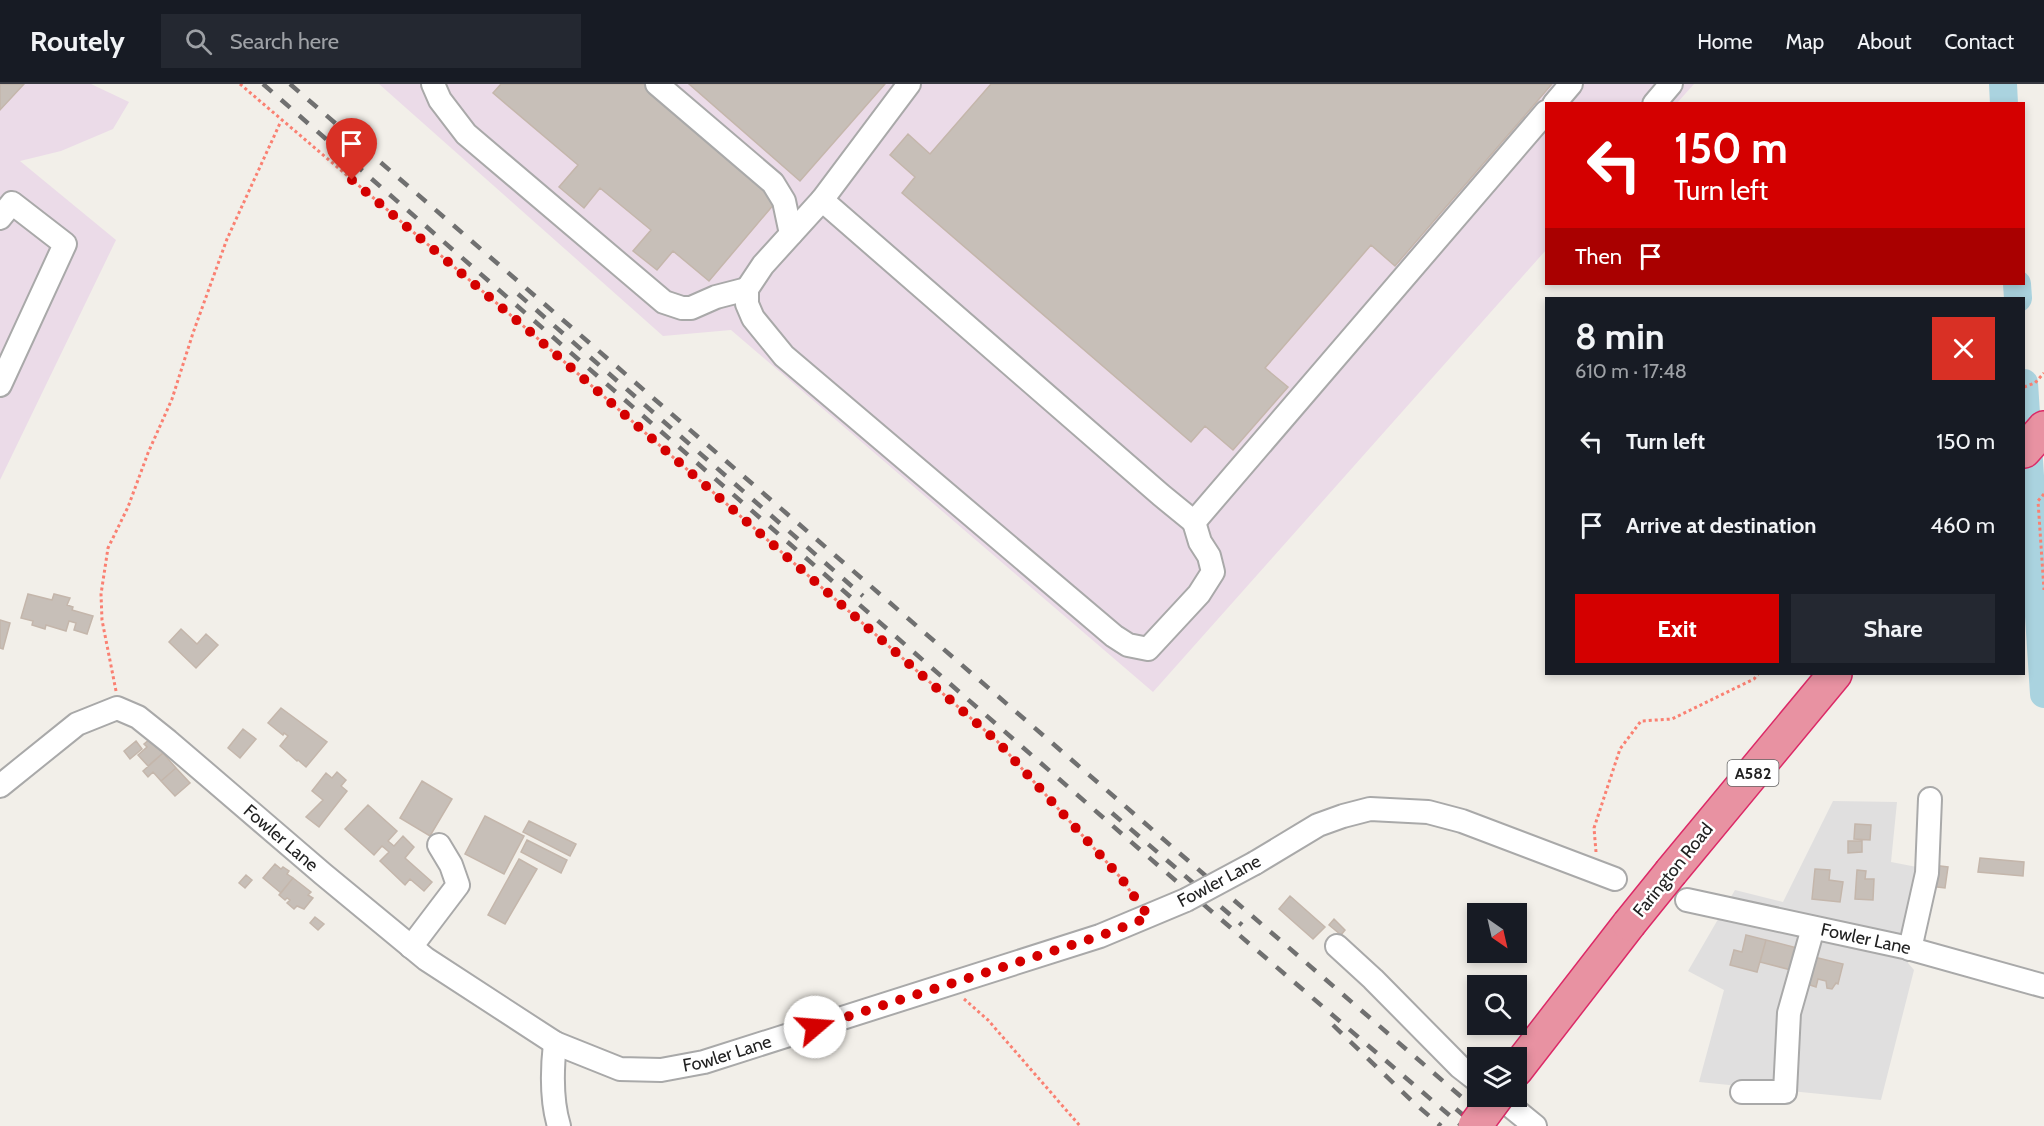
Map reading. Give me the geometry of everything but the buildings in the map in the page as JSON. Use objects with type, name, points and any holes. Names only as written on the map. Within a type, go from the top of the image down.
[{"type":"highway","points":[[2025,450],[2044,428]]},
{"type":"highway","name":"Farington Road","points":[[1527,1057],[1629,924],[1834,675]]},
{"type":"highway","points":[[1475,1126],[1489,1107]]},
{"type":"street","points":[[433,84],[440,100],[466,134],[664,302],[682,308],[691,308],[716,297],[747,289]]},
{"type":"street","points":[[657,84],[773,183],[784,201],[791,234]]},
{"type":"street","points":[[822,200],[1194,522],[1200,542],[1209,556],[1212,572],[1199,594],[1148,649],[1128,645],[1114,636],[784,356],[753,318],[747,304],[747,289],[764,265],[822,200],[909,84]]},
{"type":"street","points":[[1556,102],[1571,84]]},
{"type":"street","points":[[1656,102],[1671,84]]},
{"type":"street","points":[[1194,522],[1545,113]]},
{"type":"street","points":[[0,218],[12,203],[65,244],[0,385]]},
{"type":"street","points":[[0,786],[77,724],[117,708]]},
{"type":"street","name":"Fowler Lane","points":[[117,708],[138,717],[168,741],[411,947],[555,1043],[620,1069],[661,1070],[704,1062],[1100,936],[1186,900],[1255,863],[1318,825],[1370,809],[1428,812],[1462,821],[1608,876]]},
{"type":"street","points":[[1910,949],[1927,873],[1930,799]]},
{"type":"street","points":[[411,947],[458,885],[451,865],[439,845]]},
{"type":"street","name":"Fowler Lane","points":[[1687,900],[1910,949],[2044,986]]},
{"type":"street","points":[[1742,1092],[1785,1092],[1789,1013],[1814,928]]},
{"type":"street","points":[[1337,946],[1467,1072]]},
{"type":"street","points":[[555,1043],[553,1082],[559,1126]]},
{"type":"street","points":[[1511,1107],[1535,1126]]},
{"type":"path","points":[[240,84],[528,330],[997,741],[1121,878],[1149,917]]},
{"type":"path","points":[[117,708],[116,691],[102,620],[101,594],[108,548],[128,507],[148,453],[172,399],[227,239],[281,121]]},
{"type":"path","points":[[2025,387],[2035,383],[2044,373]]},
{"type":"path","points":[[2044,494],[2038,501],[2044,590]]},
{"type":"path","points":[[1608,876],[1594,828],[1620,749],[1641,721],[1671,719],[1754,679],[1757,675]]},
{"type":"path","points":[[948,985],[988,1020],[1080,1126]]},
{"type":"shaded area","points":[[0,84],[91,84],[129,102],[113,129],[61,151],[20,161],[116,240],[0,480]]},
{"type":"shaded area","points":[[379,84],[1694,84],[1678,102],[1545,102],[1545,251],[1153,692],[731,330],[663,336]]},
{"type":"shaded area","points":[[1833,801],[1897,802],[1891,862],[1922,868],[1908,963],[1914,970],[1881,1100],[1699,1082],[1724,990],[1688,971],[1735,890],[1783,902]]},
{"type":"waterway","points":[[2003,84],[2004,102]]},
{"type":"waterway","points":[[2017,285],[2018,297]]},
{"type":"waterway","points":[[2025,399],[2044,694]]},
{"type":"railway","points":[[263,84],[1161,868],[1462,1126]]},
{"type":"railway","points":[[290,84],[1495,1126]]},
{"type":"railway","points":[[518,294],[863,596]]},
{"type":"railway","points":[[1112,813],[1242,925]]},
{"type":"railway","points":[[1333,1025],[1441,1126]]},
{"type":"railway","points":[[1456,1109],[1476,1126]]},
{"type":"railway","points":[[1490,1111],[1508,1126]]},
{"type":"route","points":[[352,180],[528,330],[997,741],[1121,878],[1149,917],[1100,936],[815,1027]]}]
